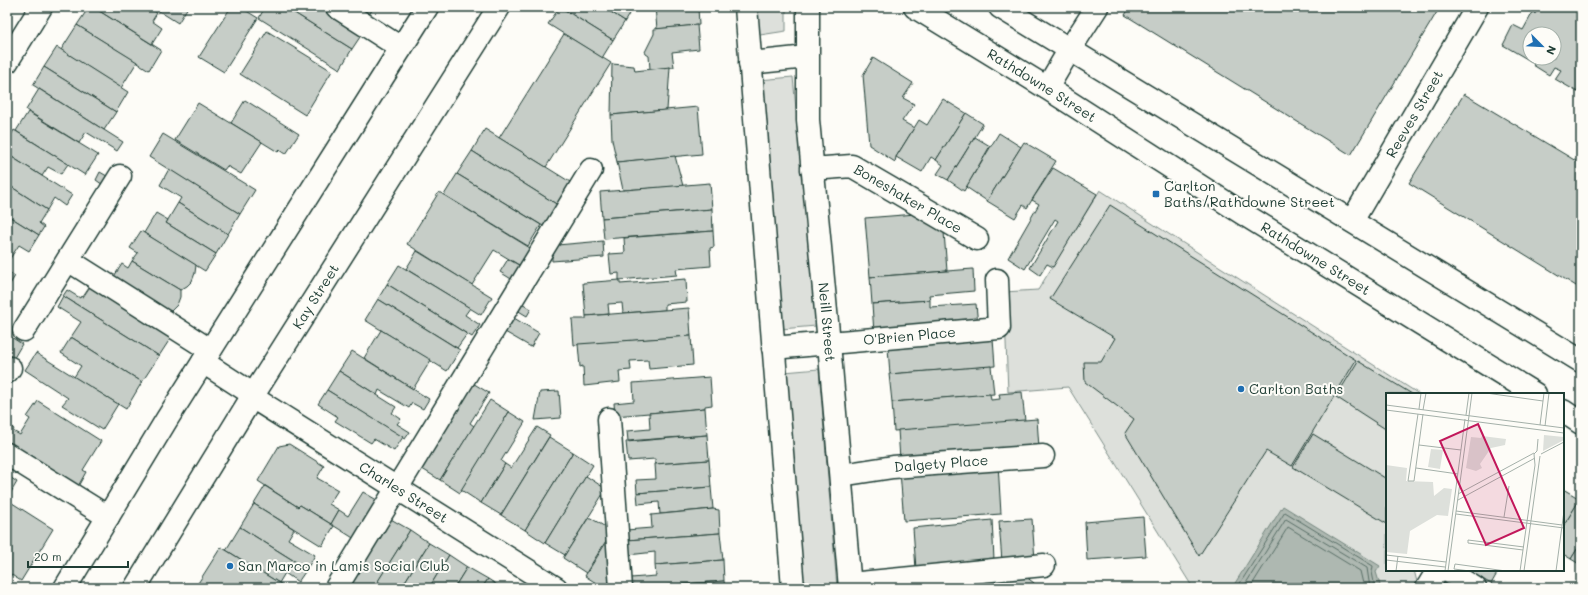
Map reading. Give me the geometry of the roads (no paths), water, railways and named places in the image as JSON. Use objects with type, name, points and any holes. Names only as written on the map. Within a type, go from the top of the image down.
[{"type":"street","points":[[7,62],[41,7]]},
{"type":"street","points":[[337,7],[401,48]]},
{"type":"street","points":[[65,588],[166,419],[427,7]]},
{"type":"street","name":"Kay Street","points":[[135,588],[253,396],[499,7]]},
{"type":"street","points":[[746,7],[793,588]]},
{"type":"street","name":"Neill Street","points":[[808,7],[807,98],[812,169],[850,586]]},
{"type":"street","name":"Rathdowne Street","points":[[915,7],[1047,88],[1242,213],[1533,393]]},
{"type":"street","points":[[1000,7],[1581,361]]},
{"type":"street","points":[[1047,88],[1097,7]]},
{"type":"street","name":"Reeves Street","points":[[1352,221],[1477,7]]},
{"type":"street","points":[[750,63],[808,57]]},
{"type":"street","name":"Boneshaker Place","points":[[812,169],[852,166],[977,239]]},
{"type":"street","points":[[336,588],[591,170]]},
{"type":"street","points":[[24,330],[120,176]]},
{"type":"street","name":"Charles Street","points":[[68,260],[206,356],[253,396],[556,588]]},
{"type":"street","name":"O'Brien Place","points":[[773,348],[999,328],[996,280]]},
{"type":"street","points":[[1564,412],[1581,423]]},
{"type":"street","points":[[610,419],[621,588]]},
{"type":"street","points":[[7,454],[108,517]]},
{"type":"street","name":"Dalgety Place","points":[[841,475],[893,467],[1043,456]]},
{"type":"street","points":[[850,586],[1044,565]]},
{"type":"street","points":[[1427,588],[1437,571]]},
{"type":"street","points":[[1448,571],[1476,588]]},
{"type":"water","points":[[1283,506],[1380,566],[1376,572],[1380,585],[1378,588],[1232,588]]},
{"type":"place","name":"Carlton Baths/Rathdowne Street","points":[[1156,194]]},
{"type":"place","name":"Carlton Baths","points":[[1241,389]]},
{"type":"place","name":"San Marco in Lamis Social Club","points":[[230,566]]}]
